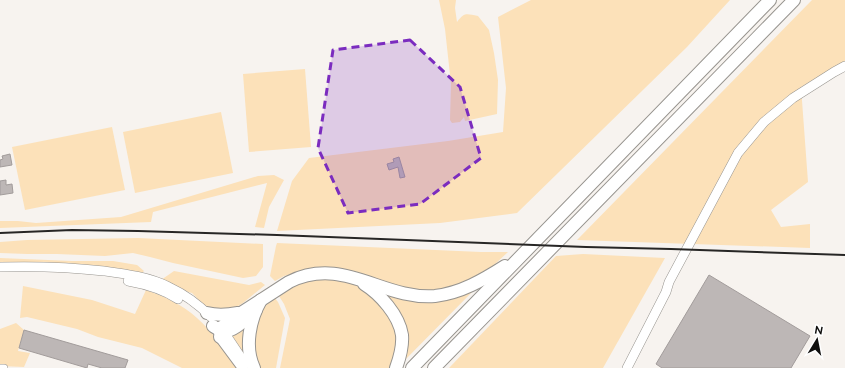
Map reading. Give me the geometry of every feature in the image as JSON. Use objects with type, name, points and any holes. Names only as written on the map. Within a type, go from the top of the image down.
[{"type":"highway","points":[[412,368],[770,0]]},
{"type":"highway","points":[[436,366],[794,0]]},
{"type":"highway","points":[[220,330],[234,329],[259,305],[289,282],[305,275],[336,273],[347,275],[390,289],[412,294],[435,296],[471,286],[524,253]]},
{"type":"highway","points":[[357,278],[376,292],[398,321],[402,334],[402,349],[396,368]]},
{"type":"highway","points":[[207,313],[222,316],[241,312],[259,305]]},
{"type":"highway","points":[[254,368],[250,357],[250,332],[259,305]]},
{"type":"highway","points":[[220,330],[241,312]]},
{"type":"main road","points":[[627,368],[666,292],[669,282],[738,153],[764,122],[793,98],[845,66]]},
{"type":"main road","points":[[0,267],[33,266],[120,273],[148,279],[170,287],[207,313],[249,368]]},
{"type":"main road","points":[[0,271],[35,270],[95,275],[136,282],[153,287],[170,294],[188,305],[220,330],[243,368]]},
{"type":"main road","points":[[620,368],[660,292],[669,282]]},
{"type":"highlighted area","points":[[410,40],[460,87],[481,158],[420,204],[348,213],[318,148],[333,50]]},
{"type":"shaded area","points":[[439,0],[456,0],[455,8],[457,22],[466,14],[478,16],[489,30],[498,80],[497,114],[465,121],[464,117],[460,122],[452,123],[450,120],[451,84],[445,29]]},
{"type":"shaded area","points":[[531,0],[730,0],[687,47],[517,213],[440,223],[277,231],[292,181],[309,158],[448,141],[503,132],[506,88],[498,17]]},
{"type":"shaded area","points":[[812,0],[845,0],[845,62],[801,87],[808,182],[771,210],[781,227],[810,224],[810,248],[577,240]]},
{"type":"shaded area","points":[[305,69],[311,147],[249,152],[243,74]]},
{"type":"shaded area","points":[[221,112],[233,173],[135,193],[123,132]]},
{"type":"shaded area","points":[[112,127],[125,190],[25,210],[12,147]]},
{"type":"shaded area","points":[[274,175],[284,180],[269,207],[264,228],[255,227],[267,183],[153,212],[151,222],[0,228],[0,221],[36,223],[121,217],[258,176]]},
{"type":"shaded area","points":[[138,238],[263,244],[263,267],[256,276],[243,278],[133,253],[105,256],[0,253],[0,242],[27,240]]},
{"type":"shaded area","points":[[277,243],[508,252],[480,278],[431,293],[307,270],[284,276],[275,281],[270,276]]},
{"type":"shaded area","points":[[583,254],[665,258],[603,368],[449,368],[556,256]]},
{"type":"shaded area","points":[[0,258],[113,261],[137,265],[144,271],[141,274],[0,263]]},
{"type":"shaded area","points":[[174,271],[249,285],[261,282],[265,285],[243,303],[230,311],[209,310],[199,302],[192,293],[181,290],[161,280]]},
{"type":"shaded area","points":[[321,278],[351,283],[362,288],[384,306],[396,330],[399,344],[391,368],[280,368],[290,319],[279,296],[295,284]]},
{"type":"shaded area","points":[[23,286],[92,300],[135,314],[146,290],[153,292],[192,313],[214,335],[238,368],[182,368],[142,348],[98,337],[77,329],[27,317],[20,318]]},
{"type":"shaded area","points":[[378,287],[393,294],[475,289],[403,362],[405,354]]},
{"type":"shaded area","points":[[274,297],[278,302],[285,318],[276,368],[257,368],[255,364],[253,327],[264,305]]},
{"type":"shaded area","points":[[252,319],[251,368],[231,337]]},
{"type":"shaded area","points":[[16,323],[24,330],[18,351],[30,353],[24,367],[0,366],[0,329]]},
{"type":"building","points":[[10,154],[12,165],[0,167],[0,160],[3,159],[2,156]]},
{"type":"building","points":[[399,157],[405,177],[400,178],[398,167],[389,170],[387,164],[394,162],[393,159]]},
{"type":"building","points":[[6,180],[6,185],[12,184],[13,193],[0,195],[0,181]]},
{"type":"building","points":[[709,275],[810,336],[791,368],[662,368],[656,364]]},
{"type":"building","points":[[24,330],[128,360],[125,368],[102,368],[88,364],[87,368],[19,348]]},
{"type":"railway","points":[[0,233],[72,230],[138,231],[845,255]]}]
